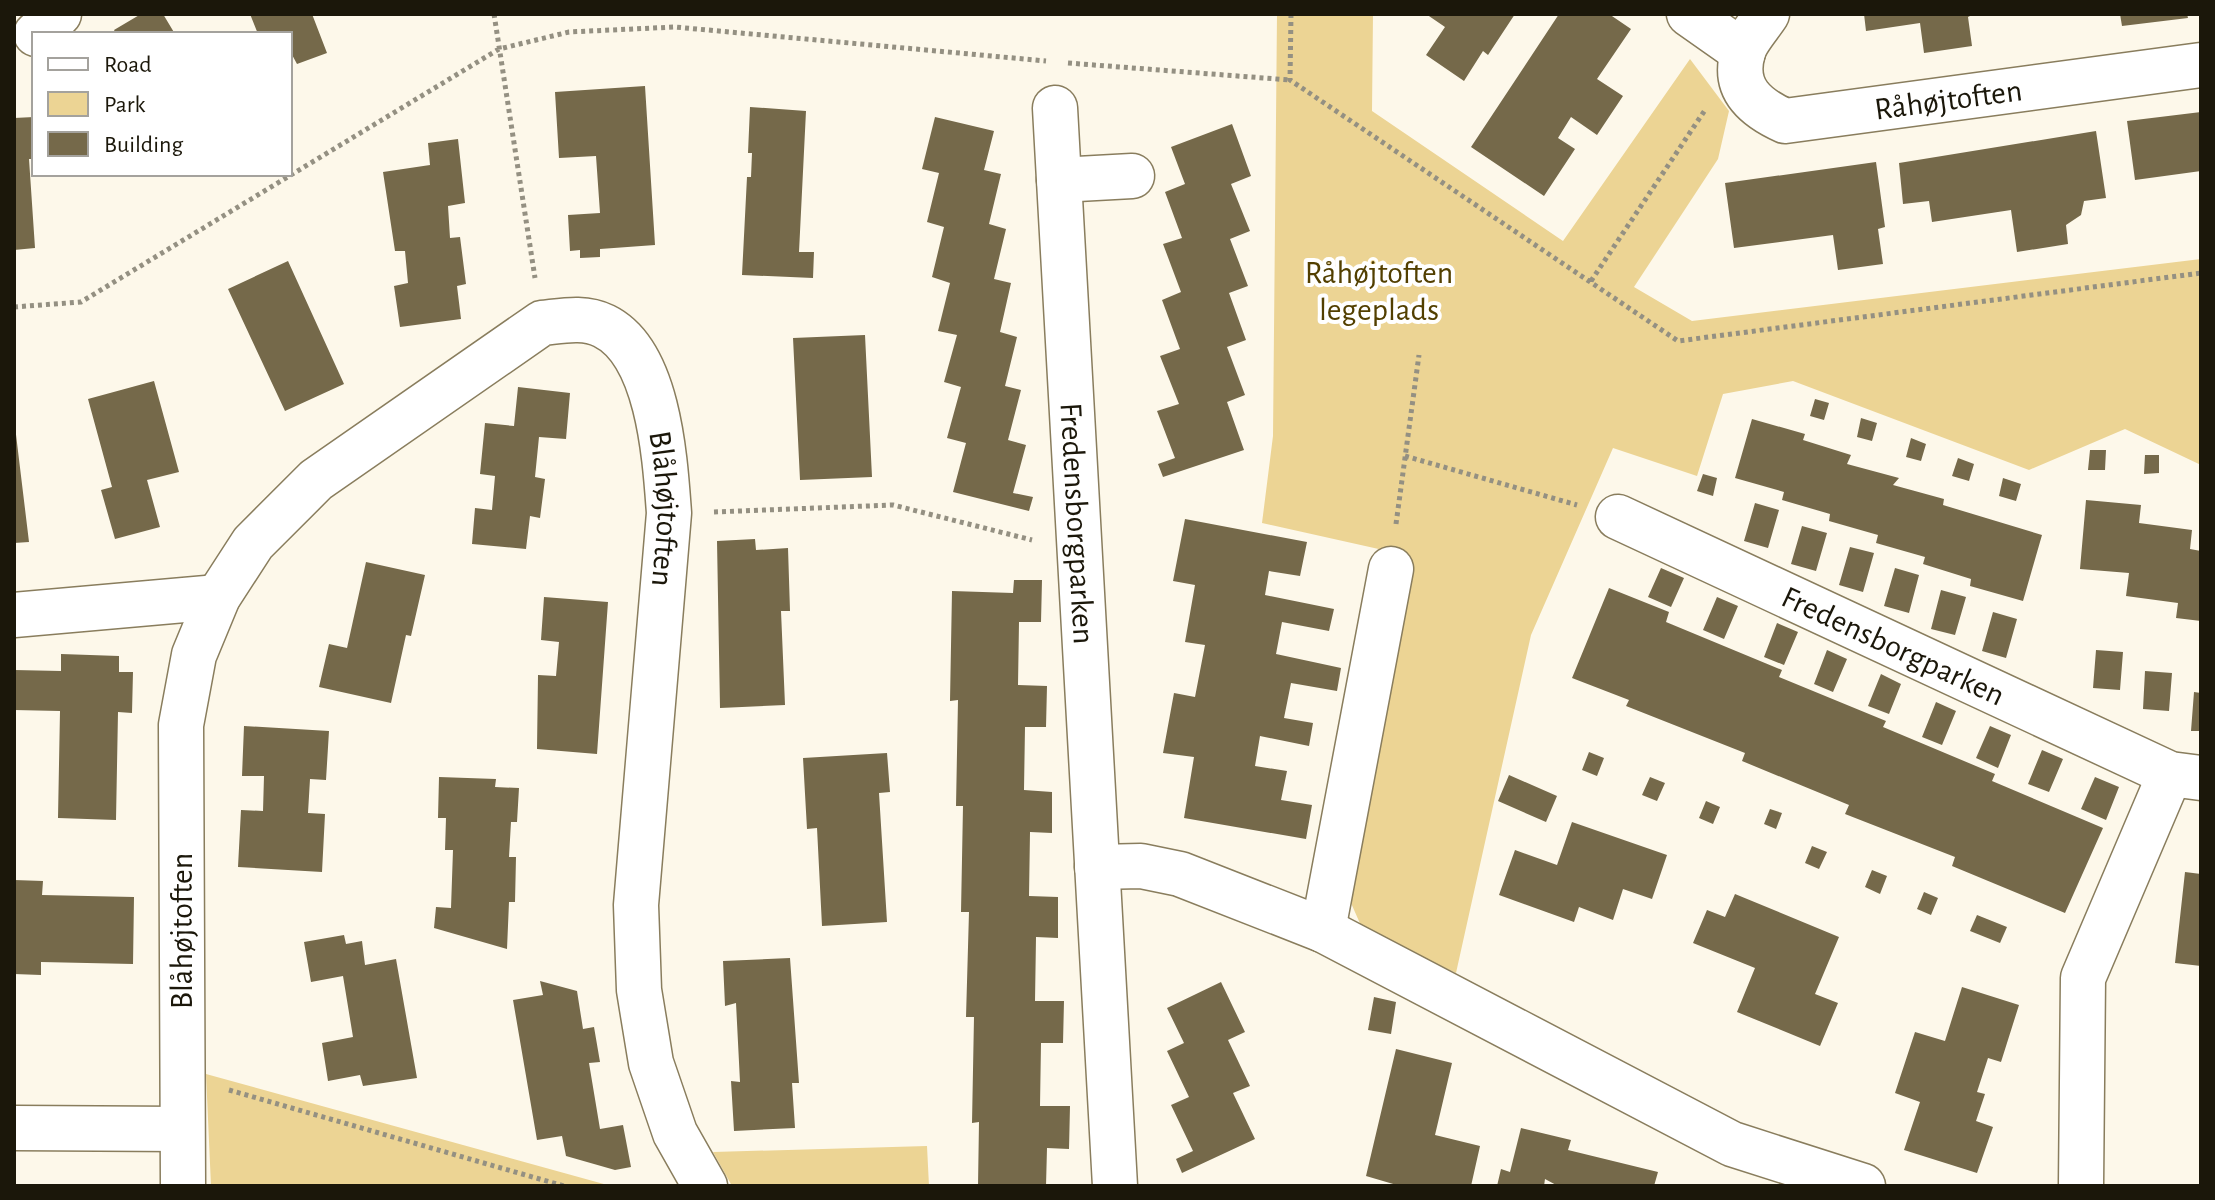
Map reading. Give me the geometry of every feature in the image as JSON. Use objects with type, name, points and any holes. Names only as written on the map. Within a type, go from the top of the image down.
[{"type":"street","points":[[38,32],[59,14]]},
{"type":"street","points":[[1689,14],[1743,52],[1767,14]]},
{"type":"street","points":[[14,50],[32,37]]},
{"type":"street","name":"Råhøjtoften","points":[[1743,52],[1743,87],[1758,109],[1785,121],[2201,65]]},
{"type":"street","name":"Fredensborgparken","points":[[1055,108],[1115,1186]]},
{"type":"street","points":[[1059,180],[1132,176]]},
{"type":"street","name":"Blåhøjtoften","points":[[183,1186],[181,725],[194,655],[218,597],[253,543],[316,480],[542,323],[576,319],[604,326],[632,349],[654,402],[665,460],[669,513],[636,905],[639,990],[651,1063],[675,1133],[705,1186]]},
{"type":"street","name":"Fredensborgparken","points":[[1618,517],[2186,776],[2083,978],[2081,1186]]},
{"type":"street","points":[[1323,930],[1391,569]]},
{"type":"street","points":[[14,615],[218,597]]},
{"type":"street","points":[[1097,867],[1141,866],[1180,874],[1323,930],[1732,1144],[1863,1186]]},
{"type":"street","points":[[14,1128],[182,1129]]},
{"type":"path","points":[[494,14],[542,323]]},
{"type":"path","points":[[1290,80],[1291,14]]},
{"type":"path","points":[[292,174],[499,49],[569,32],[675,27],[1290,80],[1678,341],[2201,273]]},
{"type":"path","points":[[1591,282],[1743,52]]},
{"type":"path","points":[[14,307],[81,302],[289,176]]},
{"type":"path","points":[[1391,569],[1419,355]]},
{"type":"path","points":[[1405,456],[1618,517]]},
{"type":"path","points":[[669,513],[893,505],[1079,552]]},
{"type":"path","points":[[182,1077],[564,1186]]},
{"type":"green space","name":"Råhøjtoften legeplads","points":[[1277,14],[1373,14],[1372,111],[1563,241],[1690,59],[1729,111],[1718,159],[1634,287],[1692,321],[2201,259],[2201,465],[2125,429],[2029,470],[1793,381],[1723,394],[1697,476],[1613,448],[1531,635],[1456,973],[1362,928],[1351,903],[1410,556],[1262,523],[1273,436]]},
{"type":"green space","points":[[206,1074],[611,1186],[211,1186]]},
{"type":"green space","points":[[927,1146],[929,1186],[732,1186],[713,1152]]},
{"type":"building","points":[[141,14],[163,14],[174,32],[115,32]]},
{"type":"building","points":[[250,14],[312,14],[327,53],[297,64],[292,55],[292,32],[257,32]]},
{"type":"building","points":[[1426,14],[1515,14],[1488,55],[1483,51],[1464,81],[1426,55],[1445,27]]},
{"type":"building","points":[[1559,14],[1609,14],[1631,29],[1597,79],[1623,96],[1597,135],[1571,117],[1558,138],[1575,149],[1544,196],[1471,147]]},
{"type":"building","points":[[1864,14],[1974,14],[1968,17],[1972,46],[1924,53],[1920,23],[1866,31]]},
{"type":"building","points":[[2120,14],[2187,14],[2188,18],[2122,26]]},
{"type":"building","points":[[645,86],[655,245],[600,249],[600,257],[580,258],[580,250],[570,251],[568,215],[600,213],[596,156],[559,158],[555,92]]},
{"type":"building","points":[[750,107],[806,111],[799,252],[814,252],[813,278],[742,275],[747,177],[751,177],[752,153],[748,153]]},
{"type":"building","points":[[2201,112],[2201,171],[2135,180],[2127,121]]},
{"type":"building","points":[[32,117],[32,159],[29,159],[35,248],[14,250],[14,118]]},
{"type":"building","points":[[935,117],[994,131],[984,170],[1001,174],[989,224],[1006,229],[994,279],[1011,283],[1000,332],[1017,337],[1005,386],[1021,390],[1008,440],[1026,445],[1013,493],[1033,497],[1029,511],[953,492],[966,443],[947,438],[961,387],[944,382],[957,335],[938,331],[950,283],[932,277],[944,227],[927,222],[939,173],[922,169]]},
{"type":"building","points":[[1232,124],[1251,176],[1231,184],[1250,231],[1230,239],[1248,286],[1229,293],[1246,340],[1227,347],[1245,395],[1227,402],[1244,450],[1163,477],[1158,464],[1175,458],[1157,411],[1179,404],[1160,356],[1180,349],[1162,300],[1181,292],[1163,244],[1182,238],[1165,192],[1185,184],[1171,147]]},
{"type":"building","points":[[2096,131],[2106,198],[2084,201],[2081,215],[2066,225],[2068,244],[2017,252],[2011,210],[1932,222],[1929,201],[1903,204],[1899,163]]},
{"type":"building","points":[[458,139],[465,203],[448,206],[450,238],[460,237],[466,284],[457,286],[461,319],[400,327],[394,286],[408,283],[405,251],[395,251],[383,172],[430,165],[428,143]]},
{"type":"building","points":[[1876,162],[1885,227],[1878,229],[1883,264],[1838,270],[1833,235],[1734,248],[1725,183]]},
{"type":"building","points":[[288,261],[344,384],[285,411],[228,289]]},
{"type":"building","points":[[865,335],[872,477],[800,480],[793,338]]},
{"type":"building","points":[[154,381],[179,472],[147,480],[160,527],[115,539],[101,490],[112,487],[88,399]]},
{"type":"building","points":[[518,387],[570,393],[566,439],[539,437],[535,477],[545,479],[540,518],[530,516],[526,549],[472,544],[475,508],[492,510],[495,476],[480,474],[485,423],[514,426]]},
{"type":"building","points":[[1815,399],[1829,403],[1824,420],[1810,416]]},
{"type":"building","points":[[14,418],[29,542],[14,543]]},
{"type":"building","points":[[1861,418],[1877,423],[1872,441],[1857,437]]},
{"type":"building","points":[[1752,419],[1805,434],[1803,440],[1851,455],[1847,464],[1899,478],[1893,485],[1944,499],[1943,505],[2042,535],[2023,601],[1970,586],[1971,579],[1923,564],[1925,557],[1876,543],[1878,535],[1829,521],[1830,514],[1782,500],[1784,492],[1735,478]]},
{"type":"building","points":[[1911,438],[1926,444],[1921,461],[1906,457]]},
{"type":"building","points":[[2090,450],[2106,450],[2105,470],[2088,470]]},
{"type":"building","points":[[2145,455],[2159,455],[2159,473],[2144,474]]},
{"type":"building","points":[[1958,458],[1974,464],[1969,481],[1952,476]]},
{"type":"building","points":[[1703,474],[1717,478],[1713,496],[1697,491]]},
{"type":"building","points":[[2003,478],[2021,484],[2016,501],[1999,496]]},
{"type":"building","points":[[2086,500],[2141,505],[2139,523],[2192,530],[2190,549],[2201,551],[2201,621],[2176,618],[2178,603],[2126,596],[2129,573],[2080,569]]},
{"type":"building","points":[[1755,503],[1779,510],[1768,548],[1744,541]]},
{"type":"building","points":[[1185,519],[1307,542],[1300,576],[1269,571],[1265,595],[1334,609],[1329,631],[1282,622],[1276,654],[1341,668],[1337,691],[1291,683],[1284,718],[1313,723],[1309,746],[1260,736],[1255,766],[1287,771],[1281,800],[1312,805],[1306,839],[1184,818],[1194,757],[1163,753],[1174,693],[1195,697],[1205,645],[1185,642],[1195,585],[1173,581]]},
{"type":"building","points":[[1802,526],[1827,533],[1816,571],[1791,564]]},
{"type":"building","points":[[755,539],[756,550],[788,548],[790,611],[781,611],[785,705],[720,708],[717,541]]},
{"type":"building","points":[[1850,547],[1874,553],[1863,592],[1839,585]]},
{"type":"building","points":[[366,562],[425,575],[411,636],[406,635],[391,703],[319,687],[329,644],[347,648]]},
{"type":"building","points":[[1661,568],[1684,578],[1671,607],[1648,597]]},
{"type":"building","points":[[1895,568],[1919,575],[1909,613],[1884,606]]},
{"type":"building","points":[[1014,580],[1042,580],[1041,622],[1019,622],[1018,685],[1047,686],[1046,727],[1025,727],[1024,790],[1052,792],[1052,833],[1030,832],[1029,896],[1058,897],[1058,938],[1036,937],[1035,1001],[1064,1001],[1063,1043],[1041,1043],[1040,1106],[1070,1106],[1069,1149],[1047,1148],[1046,1186],[978,1186],[979,1122],[972,1123],[974,1017],[966,1017],[969,912],[961,912],[963,806],[956,806],[958,700],[950,701],[952,591],[1013,593]]},
{"type":"building","points":[[1609,588],[1669,612],[1666,622],[1782,670],[1779,677],[1886,721],[1883,727],[1995,774],[1992,781],[2103,828],[2065,913],[1952,866],[1955,857],[1845,814],[1849,805],[1742,761],[1745,753],[1626,706],[1629,700],[1572,678]]},
{"type":"building","points":[[1941,590],[1966,597],[1955,635],[1931,629]]},
{"type":"building","points":[[544,597],[608,602],[597,754],[537,749],[538,675],[556,676],[559,642],[541,640]]},
{"type":"building","points":[[1717,597],[1738,606],[1724,639],[1703,630]]},
{"type":"building","points":[[1993,612],[2017,619],[2006,658],[1982,651]]},
{"type":"building","points":[[1777,623],[1798,632],[1784,665],[1764,657]]},
{"type":"building","points":[[1827,650],[1847,659],[1833,692],[1814,684]]},
{"type":"building","points":[[2096,650],[2123,652],[2120,690],[2093,688]]},
{"type":"building","points":[[61,654],[119,656],[119,672],[133,672],[132,713],[118,712],[116,820],[58,818],[60,711],[14,710],[14,670],[61,671]]},
{"type":"building","points":[[2145,671],[2172,673],[2169,711],[2143,709]]},
{"type":"building","points":[[1881,674],[1901,684],[1889,714],[1868,706]]},
{"type":"building","points":[[2194,692],[2201,693],[2201,731],[2191,731]]},
{"type":"building","points":[[1936,702],[1956,711],[1942,745],[1922,737]]},
{"type":"building","points":[[244,726],[329,731],[326,780],[310,779],[308,813],[325,814],[322,872],[238,867],[241,810],[263,811],[264,776],[242,776]]},
{"type":"building","points":[[1990,726],[2011,735],[1998,768],[1976,758]]},
{"type":"building","points":[[2042,750],[2063,759],[2049,792],[2028,784]]},
{"type":"building","points":[[1589,752],[1604,758],[1597,776],[1582,770]]},
{"type":"building","points":[[887,753],[890,792],[879,793],[887,922],[822,926],[817,828],[807,829],[803,758]]},
{"type":"building","points":[[1509,775],[1557,796],[1546,822],[1498,801]]},
{"type":"building","points":[[439,777],[496,779],[495,787],[519,788],[517,822],[511,822],[509,857],[516,857],[515,902],[509,902],[507,949],[434,928],[436,907],[451,908],[453,850],[445,850],[446,818],[438,818]]},
{"type":"building","points":[[1650,777],[1665,783],[1657,801],[1642,795]]},
{"type":"building","points":[[2095,777],[2119,787],[2106,820],[2081,809]]},
{"type":"building","points":[[1706,801],[1720,807],[1713,824],[1699,818]]},
{"type":"building","points":[[1770,809],[1782,813],[1776,829],[1764,824]]},
{"type":"building","points":[[1572,822],[1667,855],[1652,899],[1623,889],[1613,920],[1579,907],[1574,922],[1499,895],[1515,850],[1557,865]]},
{"type":"building","points":[[1812,846],[1827,852],[1819,869],[1805,863]]},
{"type":"building","points":[[1872,870],[1887,876],[1880,894],[1865,887]]},
{"type":"building","points":[[2185,872],[2201,874],[2201,966],[2175,963]]},
{"type":"building","points":[[14,880],[43,881],[42,895],[134,897],[133,964],[41,962],[41,975],[14,974]]},
{"type":"building","points":[[1924,892],[1938,898],[1931,915],[1917,909]]},
{"type":"building","points":[[1735,894],[1839,937],[1815,994],[1838,1003],[1820,1046],[1737,1012],[1755,968],[1693,943],[1707,910],[1725,917]]},
{"type":"building","points":[[1977,915],[2007,927],[2000,943],[1970,931]]},
{"type":"building","points":[[344,935],[346,944],[362,941],[365,965],[396,959],[417,1078],[363,1086],[360,1075],[328,1081],[322,1043],[353,1037],[343,976],[311,982],[304,942]]},
{"type":"building","points":[[790,958],[799,1083],[792,1083],[795,1128],[734,1131],[731,1081],[740,1082],[736,1003],[725,1006],[723,961]]},
{"type":"building","points":[[540,981],[577,991],[583,1029],[594,1027],[600,1062],[589,1063],[600,1129],[623,1125],[631,1167],[615,1170],[566,1156],[562,1136],[537,1140],[513,1000],[543,995]]},
{"type":"building","points":[[1221,982],[1245,1032],[1228,1040],[1250,1086],[1233,1093],[1255,1139],[1182,1173],[1176,1159],[1193,1151],[1171,1105],[1189,1097],[1167,1051],[1184,1043],[1167,1008]]},
{"type":"building","points":[[1962,987],[2019,1005],[2001,1062],[1988,1058],[1977,1092],[1985,1094],[1976,1121],[1993,1127],[1977,1173],[1904,1150],[1920,1102],[1895,1093],[1915,1032],[1945,1041]]},
{"type":"building","points":[[1374,997],[1396,1002],[1391,1034],[1368,1030]]},
{"type":"building","points":[[1396,1049],[1452,1063],[1435,1135],[1480,1146],[1471,1186],[1400,1186],[1366,1176]]},
{"type":"building","points":[[1521,1128],[1571,1140],[1568,1150],[1658,1172],[1654,1186],[1558,1186],[1545,1179],[1544,1186],[1497,1186],[1501,1169],[1510,1172]]}]
